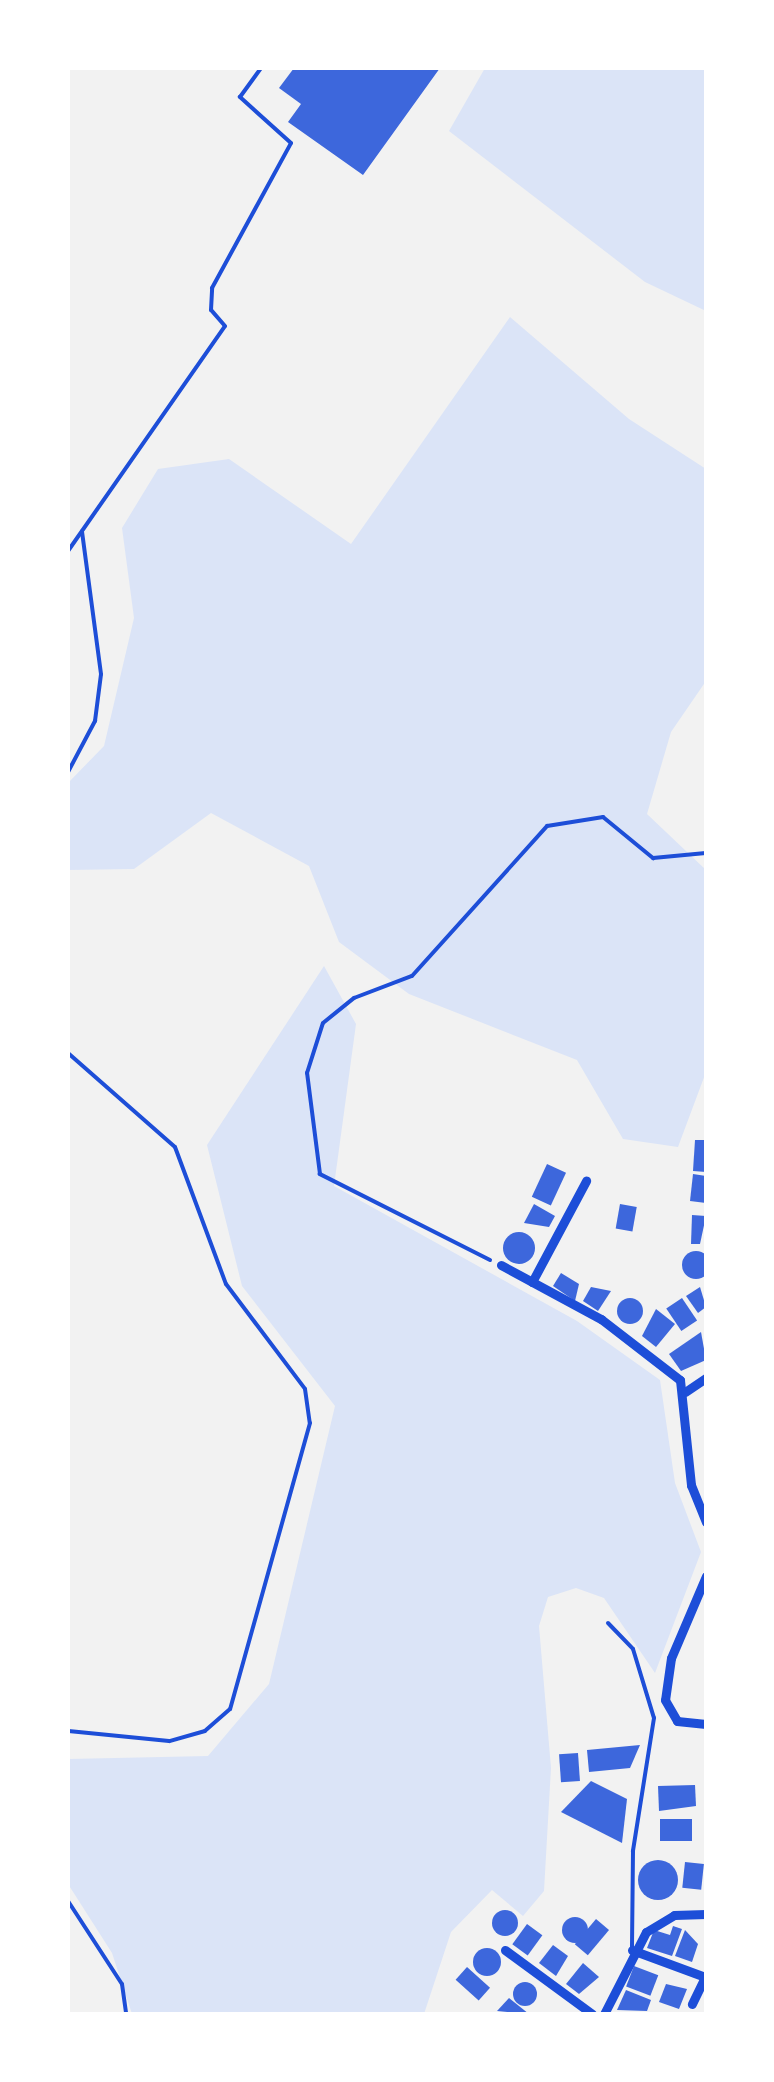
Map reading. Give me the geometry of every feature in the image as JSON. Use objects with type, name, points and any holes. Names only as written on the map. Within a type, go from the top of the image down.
[{"type":"street","points":[[532,1282],[586,1181]]},
{"type":"street","points":[[501,1265],[661,1360],[685,1392],[691,1486],[706,1522]]},
{"type":"street","points":[[685,1392],[706,1378]]},
{"type":"street","points":[[706,1576],[671,1658],[665,1700],[677,1721],[706,1724]]},
{"type":"street","points":[[605,2014],[632,1950],[660,1920],[706,1914]]},
{"type":"street","points":[[505,1950],[592,2014]]},
{"type":"street","points":[[632,1950],[705,1977],[692,2004]]},
{"type":"lane","points":[[68,551],[225,326],[211,310],[212,288],[291,143],[240,97],[260,68]]},
{"type":"lane","points":[[68,772],[95,721],[101,674],[82,531]]},
{"type":"lane","points":[[68,1053],[175,1147],[226,1284],[305,1389],[310,1422],[230,1709],[205,1731],[169,1741],[68,1731]]},
{"type":"lane","points":[[608,1623],[632,1649],[654,1718],[633,1851],[632,1950]]},
{"type":"lane","points":[[68,1901],[122,1984],[126,2014]]},
{"type":"path","points":[[501,1265],[320,1174],[307,1073],[324,1022],[354,998],[412,976],[547,826],[602,817],[653,858],[706,853]]},
{"type":"shaded area","points":[[485,68],[706,68],[706,311],[645,282],[449,131]]},
{"type":"shaded area","points":[[510,317],[629,419],[706,469],[706,681],[671,732],[647,814],[706,870],[706,1072],[678,1147],[623,1139],[577,1060],[409,994],[339,942],[309,866],[211,813],[134,869],[68,870],[68,783],[104,746],[134,618],[122,528],[158,469],[229,459],[351,544]]},
{"type":"shaded area","points":[[324,966],[356,1024],[334,1186],[577,1321],[660,1380],[675,1483],[701,1552],[655,1673],[604,1598],[576,1588],[548,1597],[539,1626],[551,1768],[544,1891],[523,1916],[492,1890],[451,1932],[424,2014],[132,2014],[112,1953],[68,1884],[68,1759],[208,1756],[269,1684],[335,1406],[242,1286],[207,1145]]},
{"type":"building","points":[[294,68],[440,68],[363,175],[288,122],[301,104],[279,88]]},
{"type":"building","points":[[695,1140],[706,1140],[706,1172],[693,1171]]},
{"type":"building","points":[[547,1164],[566,1173],[551,1206],[532,1197]]},
{"type":"building","points":[[693,1174],[706,1176],[706,1203],[690,1201]]},
{"type":"building","points":[[534,1204],[555,1216],[549,1227],[524,1223]]},
{"type":"building","points":[[620,1204],[637,1207],[632,1232],[616,1229]]},
{"type":"building","points":[[692,1215],[706,1216],[700,1244],[691,1244]]},
{"type":"building","points":[[519,1232],[531,1236],[535,1248],[531,1260],[519,1264],[507,1260],[503,1248],[507,1236]]},
{"type":"building","points":[[696,1251],[706,1255],[710,1265],[706,1275],[696,1279],[686,1275],[682,1265],[686,1255]]},
{"type":"building","points":[[561,1273],[579,1284],[575,1301],[553,1286]]},
{"type":"building","points":[[591,1287],[611,1291],[598,1311],[583,1301]]},
{"type":"building","points":[[700,1287],[706,1307],[698,1313],[686,1296]]},
{"type":"building","points":[[630,1298],[639,1302],[643,1311],[639,1320],[630,1324],[621,1320],[617,1311],[621,1302]]},
{"type":"building","points":[[682,1298],[697,1320],[681,1331],[666,1309]]},
{"type":"building","points":[[656,1309],[675,1324],[656,1347],[642,1336]]},
{"type":"building","points":[[701,1332],[706,1360],[681,1371],[669,1354]]},
{"type":"building","points":[[640,1745],[630,1768],[589,1772],[587,1750]]},
{"type":"building","points":[[578,1753],[580,1781],[561,1782],[559,1754]]},
{"type":"building","points":[[591,1781],[627,1799],[622,1843],[561,1812]]},
{"type":"building","points":[[695,1785],[696,1806],[659,1811],[658,1786]]},
{"type":"building","points":[[660,1819],[692,1819],[692,1841],[660,1841]]},
{"type":"building","points":[[658,1860],[672,1866],[678,1880],[672,1894],[658,1900],[644,1894],[638,1880],[644,1866]]},
{"type":"building","points":[[685,1862],[704,1864],[701,1890],[682,1888]]},
{"type":"building","points":[[505,1910],[514,1914],[518,1923],[514,1932],[505,1936],[496,1932],[492,1923],[496,1914]]},
{"type":"building","points":[[575,1917],[584,1921],[588,1930],[584,1939],[575,1943],[566,1939],[562,1930],[566,1921]]},
{"type":"building","points":[[596,1919],[609,1930],[588,1955],[575,1944]]},
{"type":"building","points":[[527,1924],[542,1935],[528,1955],[512,1944]]},
{"type":"building","points":[[673,1926],[682,1929],[672,1956],[647,1948],[654,1930],[670,1935]]},
{"type":"building","points":[[685,1930],[698,1944],[692,1962],[675,1956]]},
{"type":"building","points":[[553,1945],[568,1956],[556,1976],[539,1963]]},
{"type":"building","points":[[487,1948],[497,1952],[501,1962],[497,1972],[487,1976],[477,1972],[473,1962],[477,1952]]},
{"type":"building","points":[[583,1963],[599,1977],[579,1994],[566,1984]]},
{"type":"building","points":[[634,1966],[658,1975],[650,1996],[626,1987]]},
{"type":"building","points":[[467,1967],[490,1988],[479,2000],[456,1980]]},
{"type":"building","points":[[525,1982],[534,1985],[534,2003],[525,2006],[516,2003],[513,1994],[516,1985]]},
{"type":"building","points":[[666,1984],[687,1989],[679,2009],[659,2002]]},
{"type":"building","points":[[626,1990],[651,2000],[647,2011],[617,2010]]},
{"type":"building","points":[[509,1998],[529,2014],[497,2011]]}]
